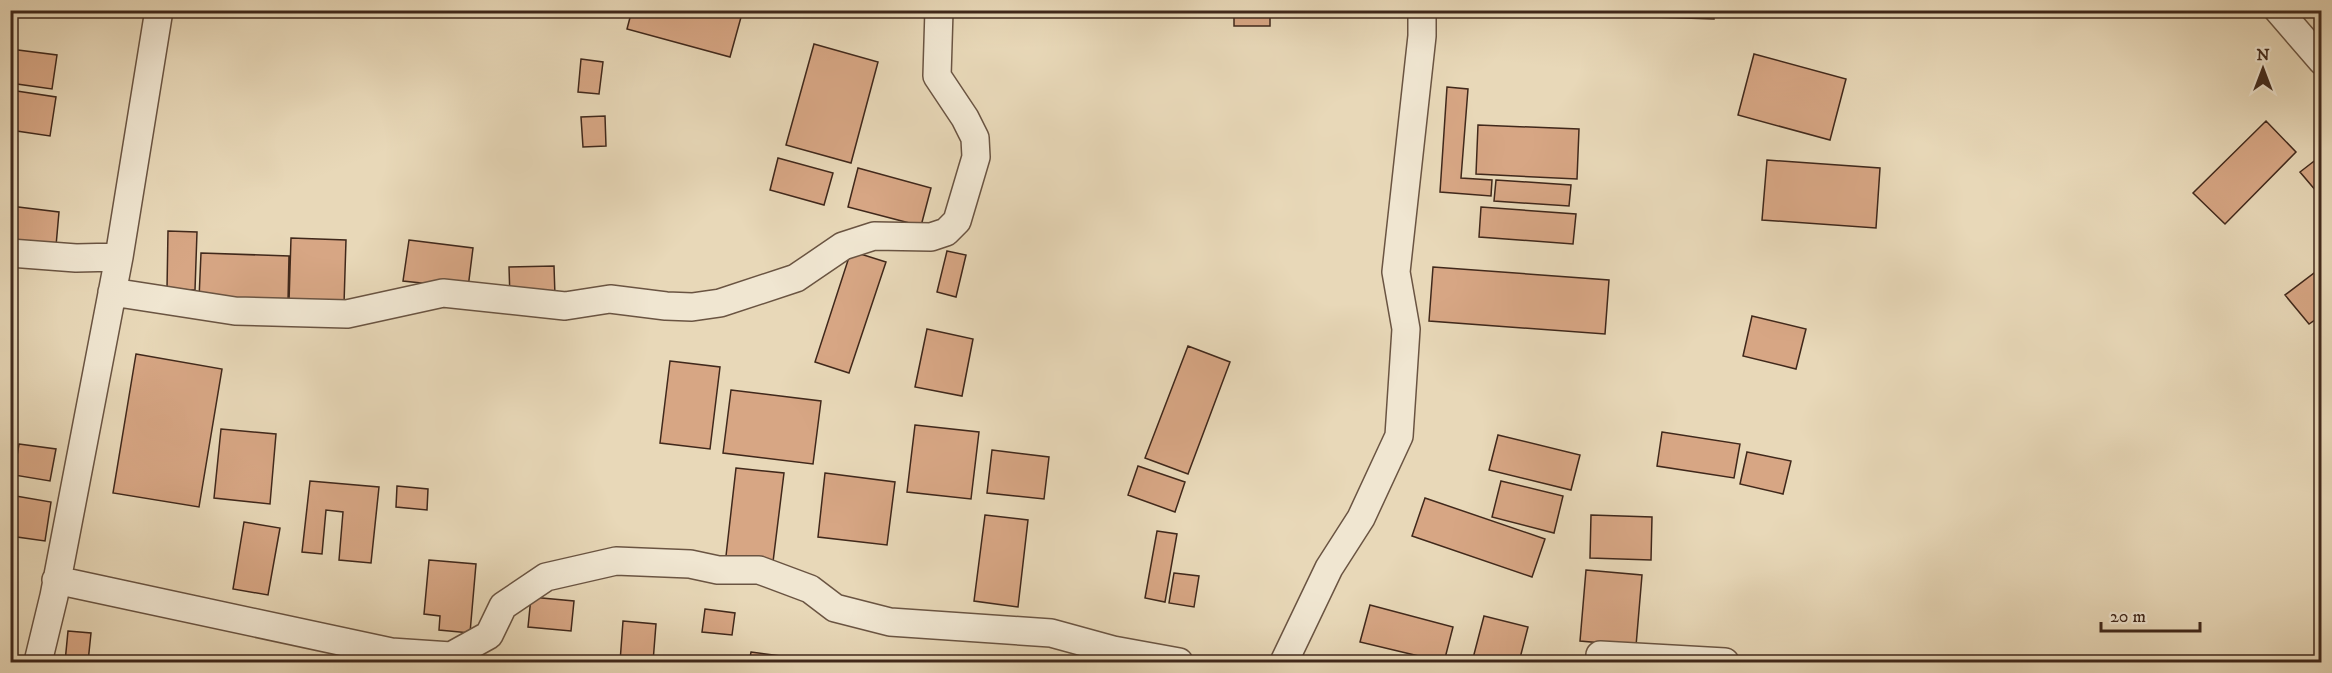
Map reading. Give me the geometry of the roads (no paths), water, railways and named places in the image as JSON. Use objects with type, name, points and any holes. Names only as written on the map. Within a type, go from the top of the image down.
[{"type":"street","points":[[38,663],[119,256],[159,10]]},
{"type":"street","points":[[112,292],[235,311],[291,313],[347,314],[443,293],[565,306],[610,299],[692,307],[720,303],[796,278],[843,246],[874,236],[931,237],[945,232],[957,222],[976,157],[975,138],[965,118],[937,76],[939,10]]},
{"type":"street","points":[[1284,663],[1329,568],[1361,518],[1399,436],[1406,329],[1396,272],[1422,36],[1422,10]]},
{"type":"street","points":[[2278,10],[2322,61]]},
{"type":"street","points":[[10,253],[76,258],[119,256]]},
{"type":"street","points":[[56,580],[391,652],[451,656],[489,634],[503,606],[546,577],[616,561],[690,564],[718,570],[759,570],[810,589],[835,608],[890,622],[1051,633],[1113,650],[1179,663]]},
{"type":"street","points":[[1600,655],[1725,663]]}]
